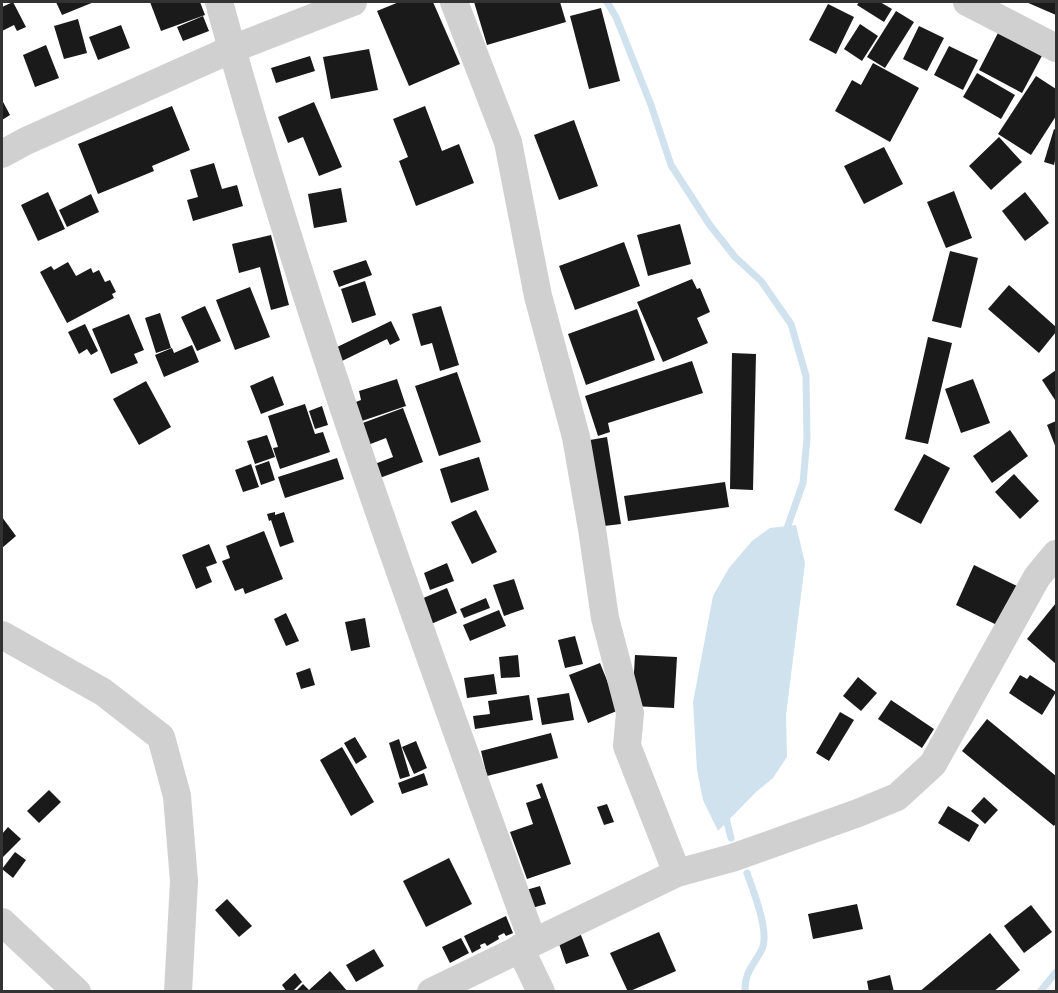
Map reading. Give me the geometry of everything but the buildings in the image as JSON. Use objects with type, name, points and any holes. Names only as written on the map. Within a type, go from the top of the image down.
[{"type":"street","points":[[219,2],[325,354],[527,945],[541,992]]},
{"type":"street","points":[[2,154],[26,141],[232,49],[353,2]]},
{"type":"street","points":[[454,2],[508,142],[538,296],[576,438],[604,618],[630,714],[627,746],[677,873]]},
{"type":"street","points":[[967,2],[1056,48]]},
{"type":"street","points":[[431,992],[677,873],[732,858],[858,813],[897,796],[933,764],[1037,577],[1056,554]]},
{"type":"street","points":[[2,635],[104,692],[161,737],[177,796],[184,881],[178,992]]},
{"type":"street","points":[[2,922],[77,992]]},
{"type":"water","points":[[796,525],[805,563],[786,715],[787,757],[773,778],[718,831],[703,800],[697,770],[693,702],[713,596],[729,568],[752,541],[770,528]]},
{"type":"waterway","points":[[607,2],[616,17],[651,105],[671,165],[709,224],[735,257],[761,281],[791,324],[806,376],[807,438],[803,483],[785,534]]},
{"type":"waterway","points":[[725,814],[731,838]]},
{"type":"waterway","points":[[745,992],[748,974],[764,942],[760,911],[747,873]]},
{"type":"waterway","points":[[1040,992],[1056,972]]}]
